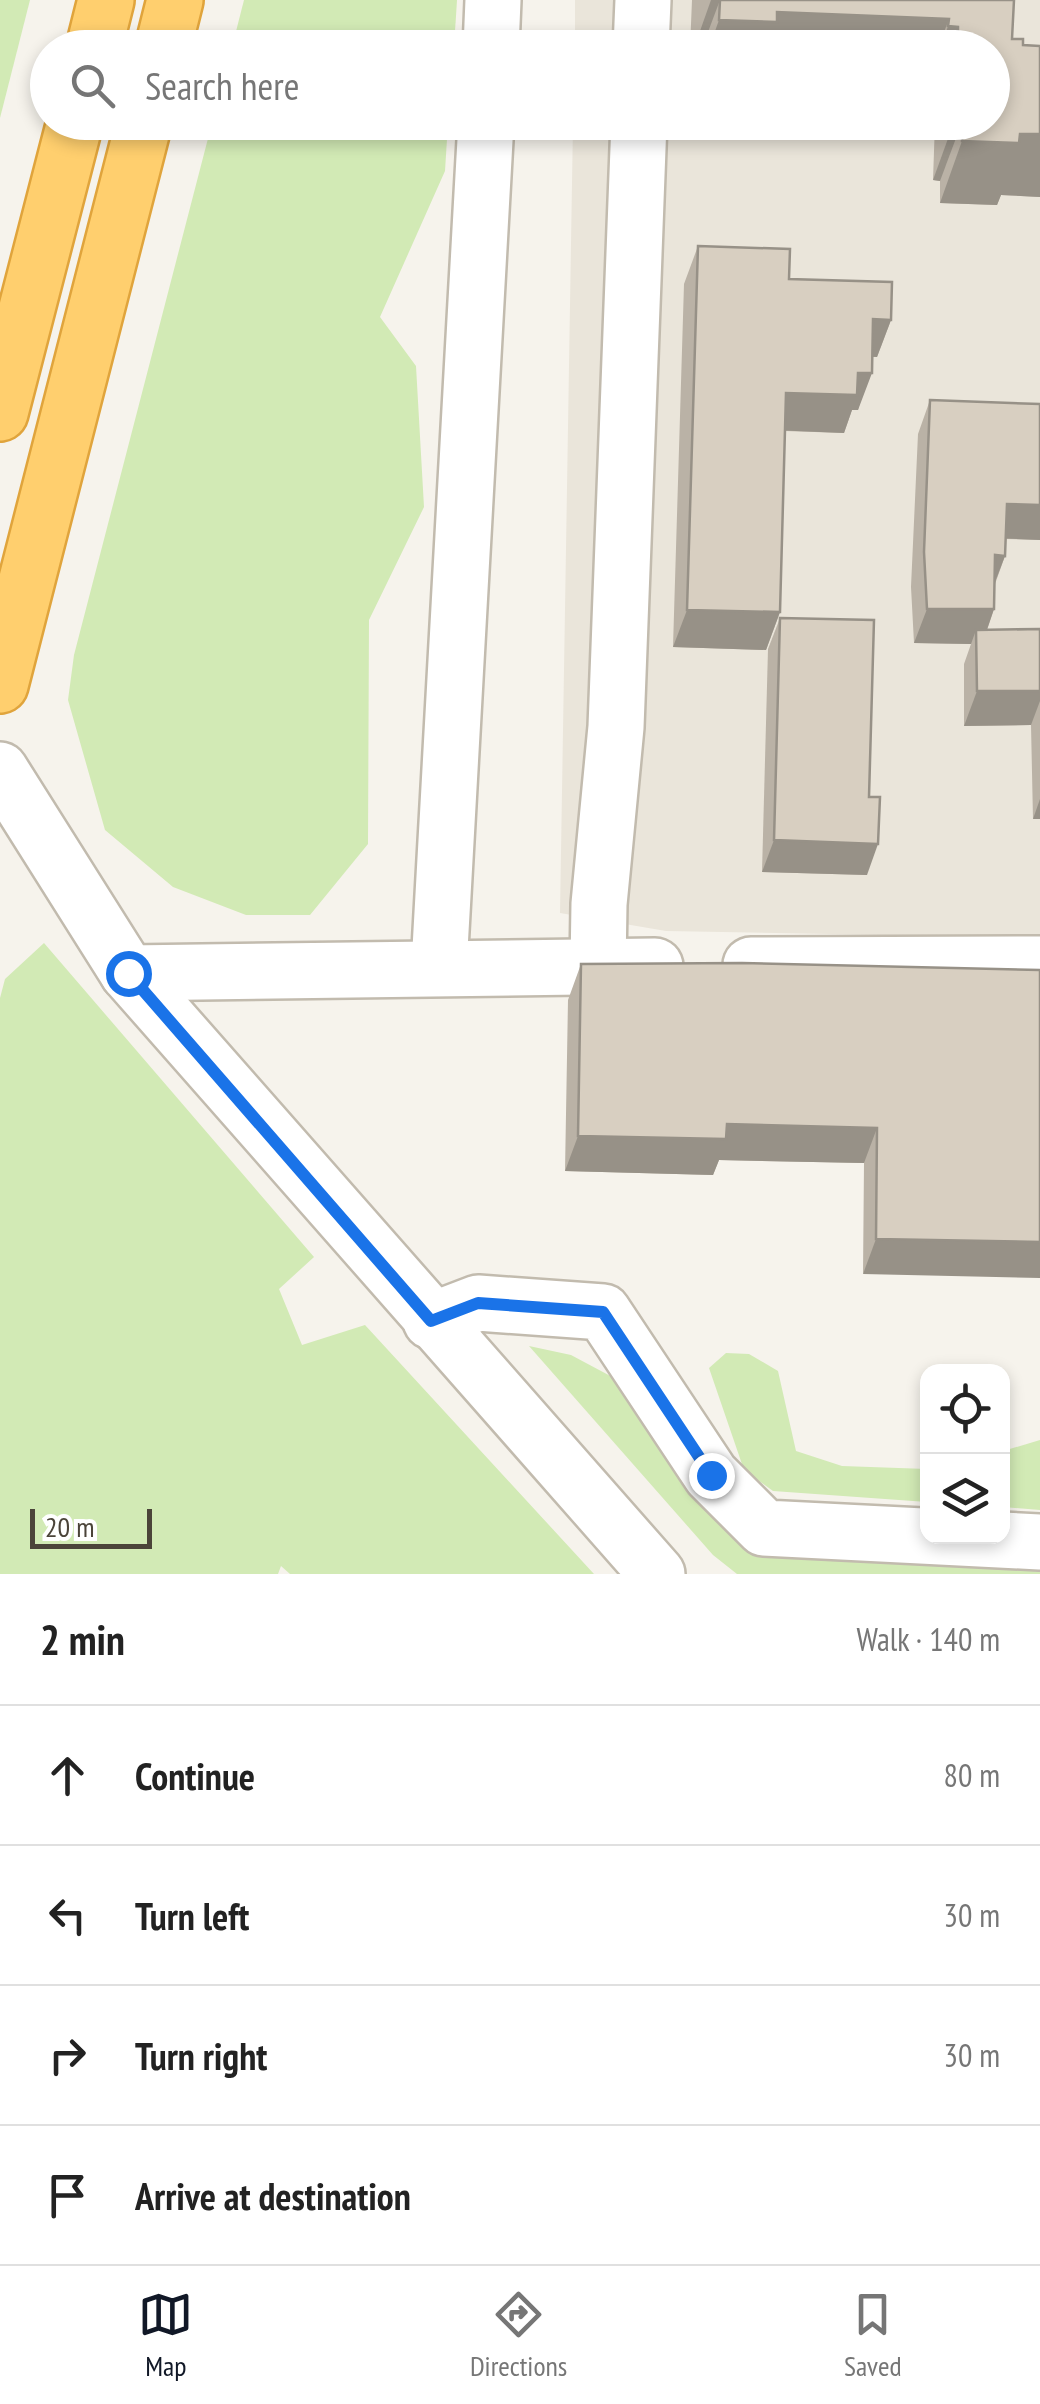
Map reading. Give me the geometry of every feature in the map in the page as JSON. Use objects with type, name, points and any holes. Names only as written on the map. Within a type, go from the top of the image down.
[{"type":"highway","points":[[98,30],[106,0]]},
{"type":"highway","points":[[168,30],[175,0]]},
{"type":"highway","points":[[0,412],[69,140]]},
{"type":"highway","points":[[0,685],[139,140]]},
{"type":"street","points":[[491,30],[493,0]]},
{"type":"street","points":[[642,30],[643,0]]},
{"type":"street","points":[[438,966],[485,140]]},
{"type":"street","points":[[598,966],[598,904],[616,727],[637,140]]},
{"type":"street","points":[[0,770],[128,973],[657,1574]]},
{"type":"street","points":[[128,973],[438,966],[1040,964]]},
{"type":"street","points":[[431,1321],[478,1303],[603,1312],[711,1475],[764,1528],[1040,1542]]},
{"type":"shaded area","points":[[575,0],[1040,0],[1040,938],[666,931],[560,913],[573,140],[1010,140],[1010,30],[575,30]]},
{"type":"green space","points":[[0,0],[30,0],[0,118]]},
{"type":"green space","points":[[244,0],[457,0],[455,30],[236,30]]},
{"type":"green space","points":[[208,140],[447,140],[445,171],[380,317],[416,366],[424,507],[369,620],[368,844],[310,915],[246,915],[173,887],[105,830],[68,700],[74,655]]},
{"type":"green space","points":[[44,943],[314,1257],[279,1289],[302,1345],[365,1325],[594,1574],[290,1574],[281,1566],[278,1574],[0,1574],[0,998],[5,979]]},
{"type":"green space","points":[[529,1346],[571,1355],[616,1379],[731,1530],[1040,1560],[1040,1574],[737,1574],[713,1555]]},
{"type":"green space","points":[[726,1353],[749,1354],[778,1371],[796,1451],[842,1466],[920,1469],[920,1502],[773,1491],[744,1470],[709,1368]]},
{"type":"green space","points":[[1040,1440],[1040,1510],[1010,1508],[1010,1449]]},
{"type":"building","points":[[720,0],[1014,0],[1012,39],[1023,39],[1023,45],[1040,46],[1040,134],[1020,134],[1019,143],[962,141],[1010,140],[1010,30],[958,30],[948,26],[949,19],[777,12],[777,22],[719,20]]},
{"type":"building","points":[[698,246],[790,249],[789,279],[892,282],[891,320],[873,319],[872,373],[858,373],[857,395],[786,393],[780,612],[687,610]]},
{"type":"building","points":[[930,400],[1040,404],[1040,505],[1007,504],[1005,556],[995,555],[994,609],[927,609],[924,552]]},
{"type":"building","points":[[780,618],[874,620],[869,797],[880,797],[878,844],[774,840]]},
{"type":"building","points":[[1040,629],[1040,691],[977,691],[976,630]]},
{"type":"building","points":[[742,963],[1040,970],[1040,1242],[876,1239],[877,1128],[727,1124],[726,1139],[578,1136],[581,964]]},
{"type":"route","points":[[128,973],[431,1321],[478,1303],[603,1312],[711,1475]]}]
